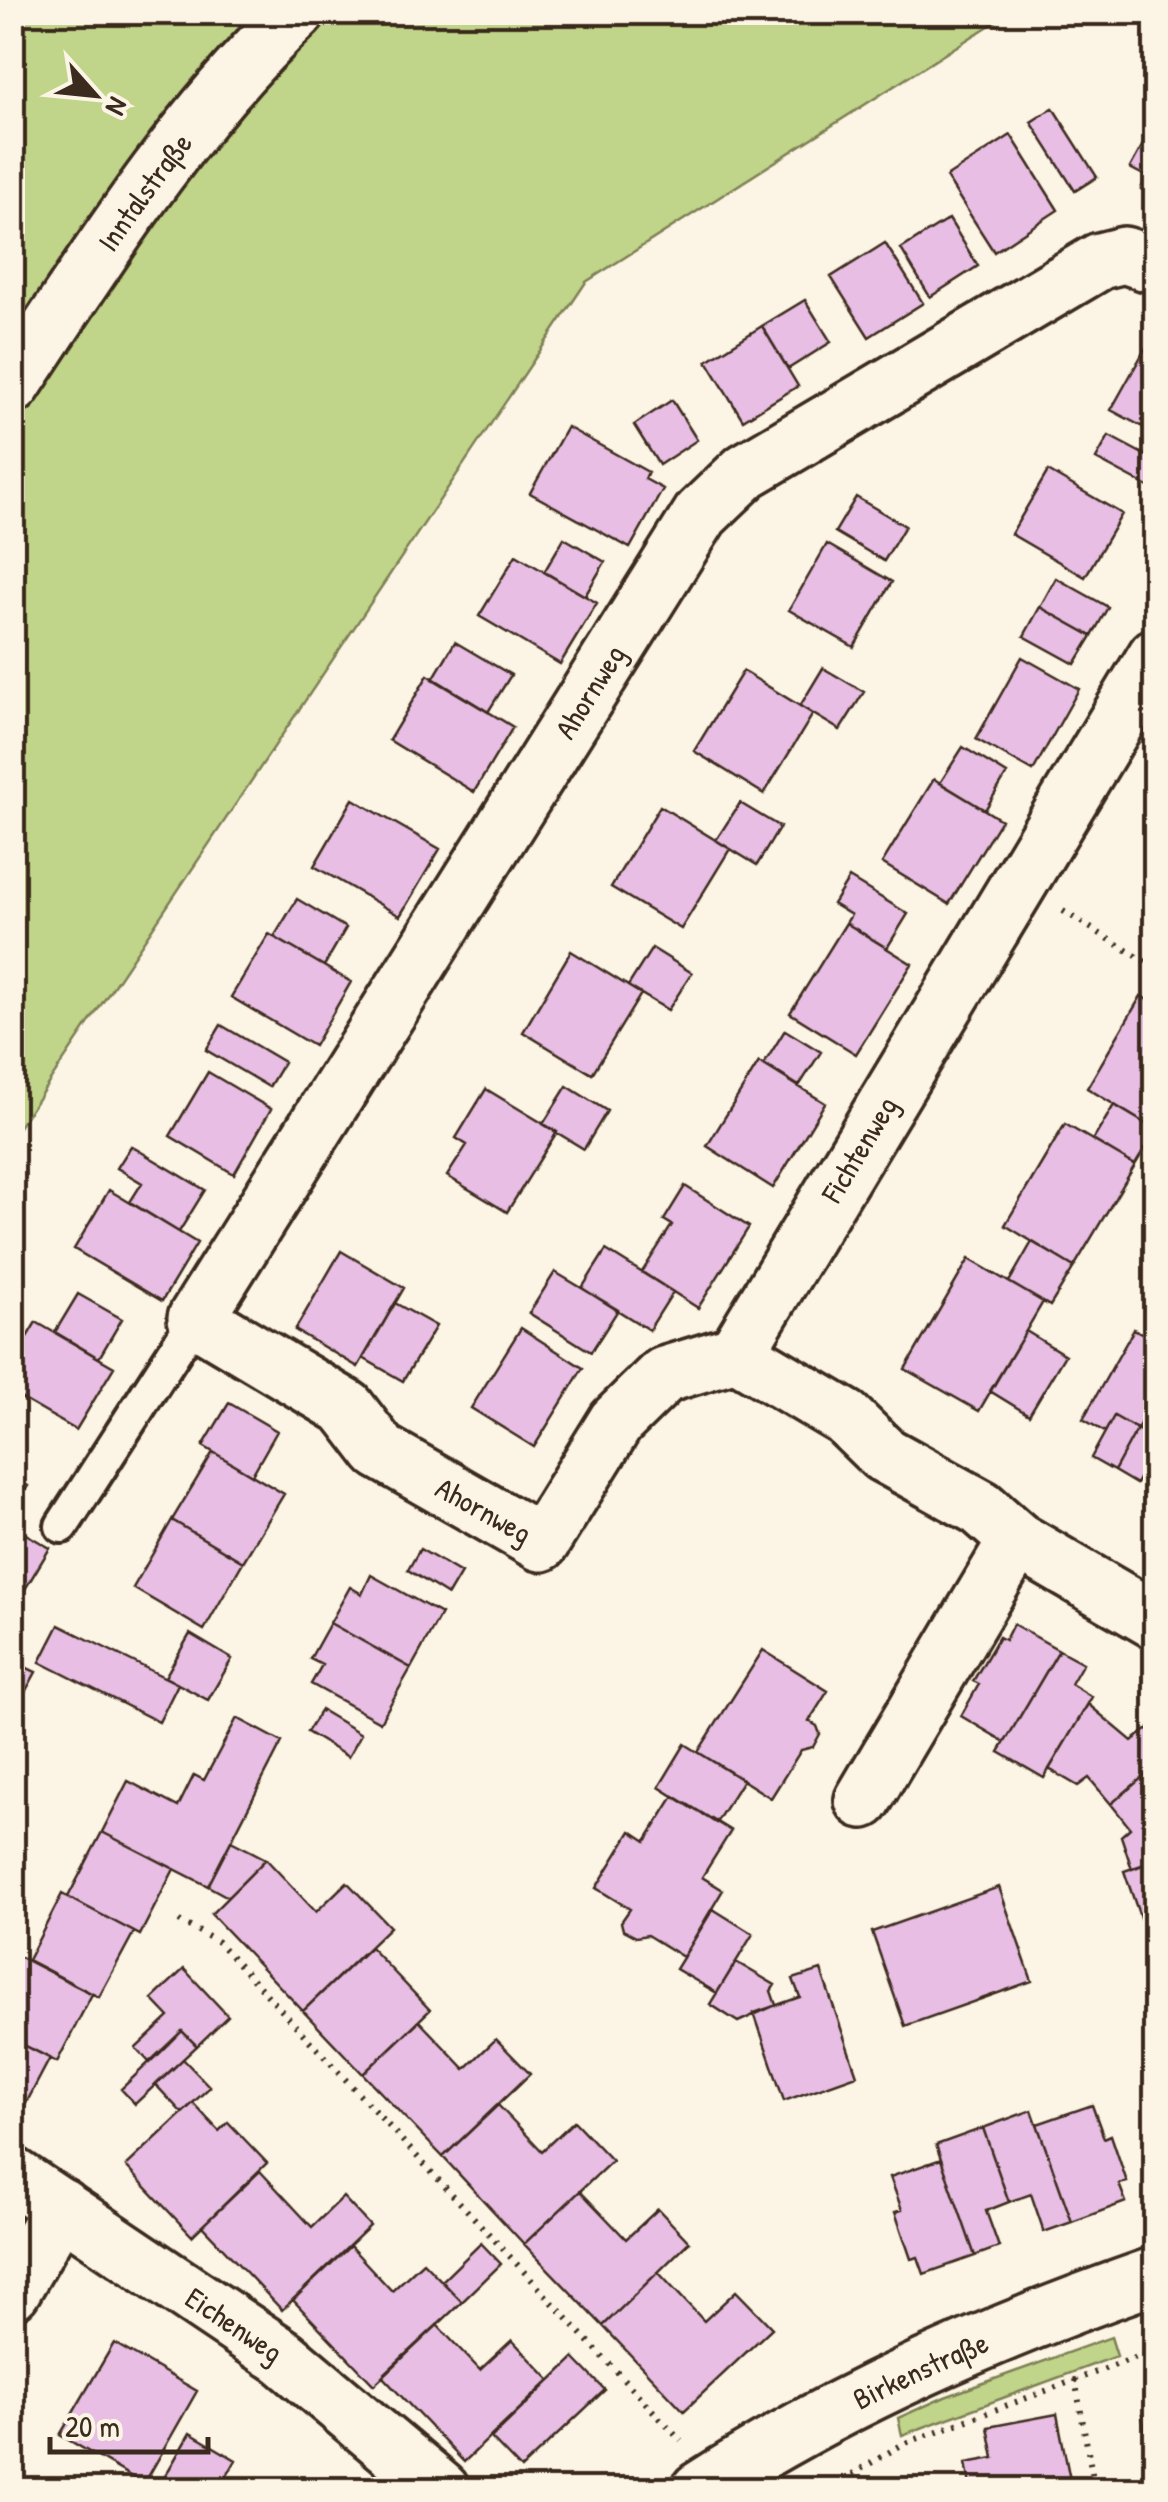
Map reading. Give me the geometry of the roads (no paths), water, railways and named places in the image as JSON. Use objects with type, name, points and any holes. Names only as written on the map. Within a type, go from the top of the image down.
[{"type":"street","name":"Inntalstraße","points":[[12,386],[98,256],[190,131],[296,12]]},
{"type":"street","name":"Ahornweg","points":[[736,1352],[664,1375],[616,1422],[541,1543],[380,1451],[347,1408],[196,1318],[702,514],[746,472],[1100,261],[1124,256],[1156,266]]},
{"type":"street","name":"Fichtenweg","points":[[736,1352],[1156,656]]},
{"type":"street","points":[[736,1352],[846,1418],[883,1454],[981,1508],[1017,1540],[1156,1621]]},
{"type":"street","points":[[863,1800],[1017,1540]]},
{"type":"street","name":"Eichenweg","points":[[12,2175],[283,2357],[441,2490]]},
{"type":"street","points":[[12,2292],[61,2207]]},
{"type":"street","name":"Birkenstraße","points":[[707,2484],[776,2470],[948,2354],[1156,2275]]},
{"type":"lane","name":"Ahornweg","points":[[62,1526],[196,1318]]}]
